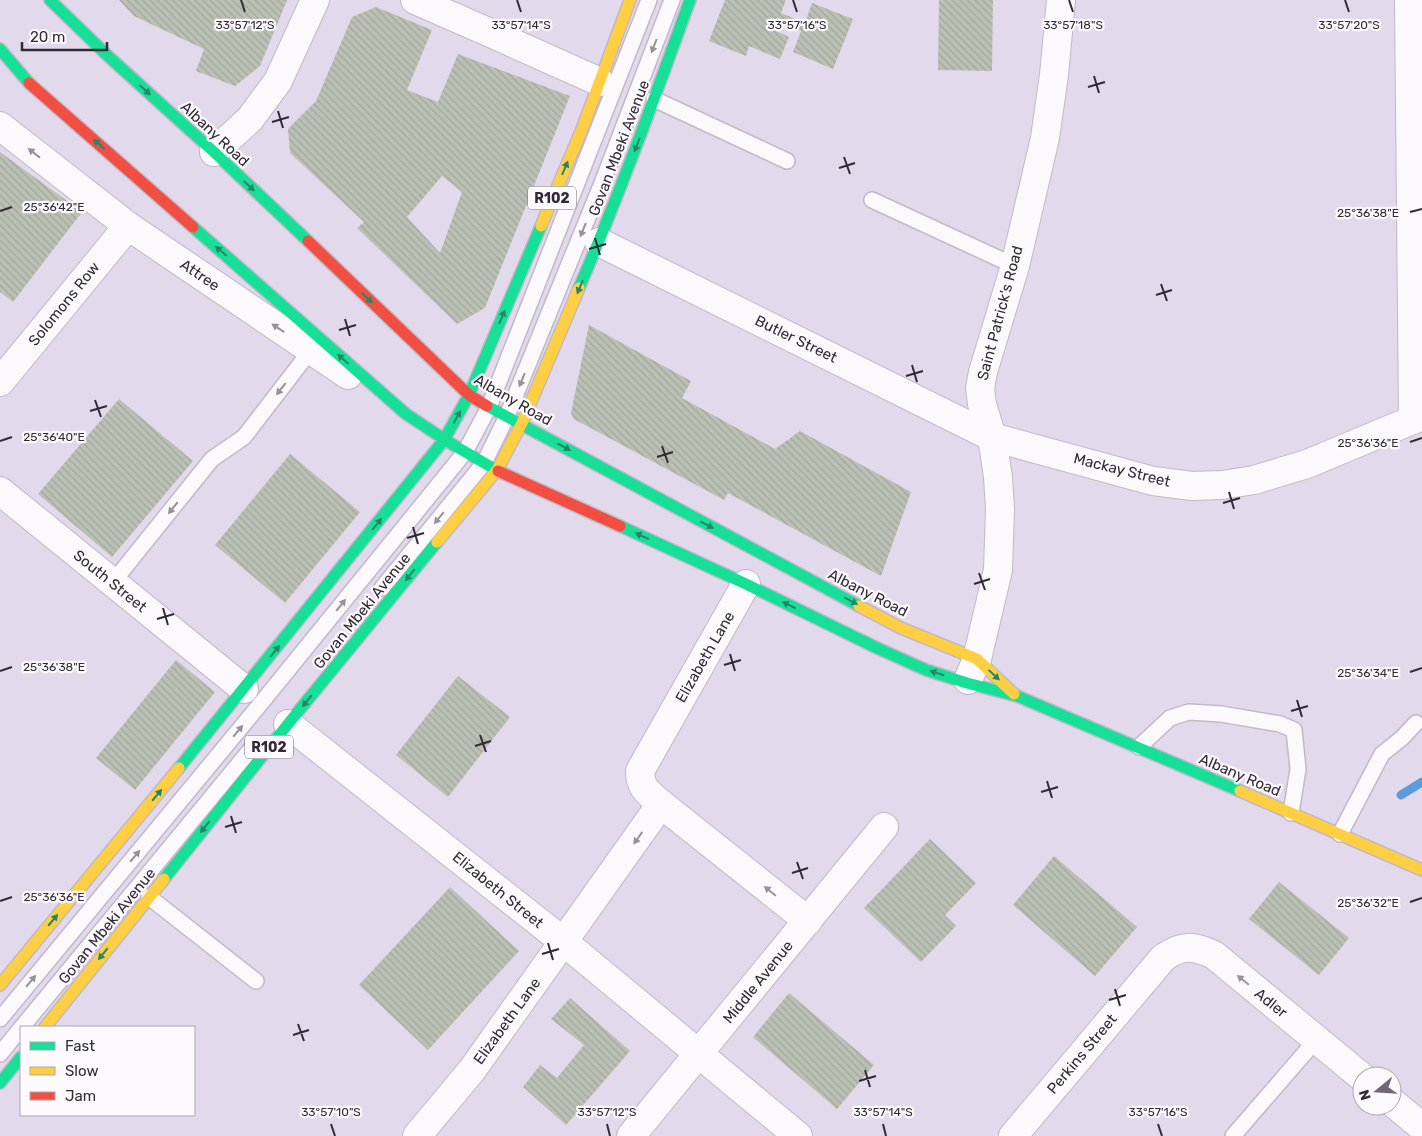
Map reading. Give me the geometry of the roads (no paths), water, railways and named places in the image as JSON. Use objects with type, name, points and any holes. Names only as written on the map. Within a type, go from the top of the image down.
[{"type":"main road","name":"Albany Road","points":[[50,0],[109,57],[214,152],[469,395],[901,628],[1017,696],[1422,870]]},
{"type":"main road","name":"R102","points":[[0,985],[244,689],[444,440],[469,395],[582,129],[630,0]]},
{"type":"main road","name":"Govan Mbeki Avenue","points":[[46,1026],[288,724],[490,467],[522,423],[600,242],[690,0]]},
{"type":"main road","points":[[0,49],[29,83]]},
{"type":"main road","points":[[0,60],[29,83]]},
{"type":"main road","name":"Albany Road","points":[[29,83],[406,414],[444,440],[490,467],[746,584],[926,670],[972,671],[1017,696]]},
{"type":"main road","points":[[0,1083],[20,1058]]},
{"type":"street","points":[[214,152],[250,119],[278,81],[315,0]]},
{"type":"street","points":[[415,0],[600,82]]},
{"type":"street","name":"Saint Patrick's Road","points":[[972,671],[998,570],[1000,509],[998,477],[992,437],[982,404],[980,388],[983,372],[1015,266],[1044,138],[1054,75],[1061,0]]},
{"type":"street","points":[[1409,0],[1418,418]]},
{"type":"street","name":"Attree","points":[[0,126],[128,226],[406,414]]},
{"type":"street","name":"Solomons Row","points":[[0,382],[128,226]]},
{"type":"street","name":"Butler Street","points":[[600,242],[992,437]]},
{"type":"street","name":"Mackay Street","points":[[992,437],[1154,481],[1192,486],[1222,485],[1254,480],[1307,464],[1418,418]]},
{"type":"street","name":"South Street","points":[[0,491],[244,689]]},
{"type":"street","name":"Elizabeth Lane","points":[[746,584],[640,771],[640,782],[645,790],[661,804],[808,921]]},
{"type":"street","name":"Elizabeth Street","points":[[288,724],[564,942],[798,1136]]},
{"type":"street","name":"Elizabeth Lane","points":[[417,1136],[472,1070],[661,804]]},
{"type":"street","name":"Middle Avenue","points":[[631,1136],[884,827]]},
{"type":"street","name":"Adler","points":[[1173,951],[1189,947],[1214,955],[1352,1069]]},
{"type":"street","name":"Perkins Street","points":[[1013,1136],[1152,970],[1163,958],[1173,951]]},
{"type":"street","points":[[1402,1110],[1422,1127]]},
{"type":"lane","points":[[0,1019],[256,710],[465,452],[488,406],[649,0]]},
{"type":"lane","points":[[24,1026],[490,467],[507,416],[602,183],[672,0]]},
{"type":"lane","points":[[654,100],[787,161]]},
{"type":"lane","points":[[872,200],[1015,266]]},
{"type":"lane","points":[[112,582],[212,459],[244,437],[311,350]]},
{"type":"lane","points":[[1139,747],[1170,718],[1189,712],[1221,714],[1280,724],[1294,730],[1298,769],[1291,813]]},
{"type":"lane","points":[[1340,834],[1382,754],[1402,738],[1416,723]]},
{"type":"lane","points":[[149,897],[256,981]]},
{"type":"lane","points":[[0,1054],[20,1030]]},
{"type":"lane","points":[[1233,1136],[1316,1040]]},
{"type":"waterway","points":[[1401,795],[1422,782]]}]
